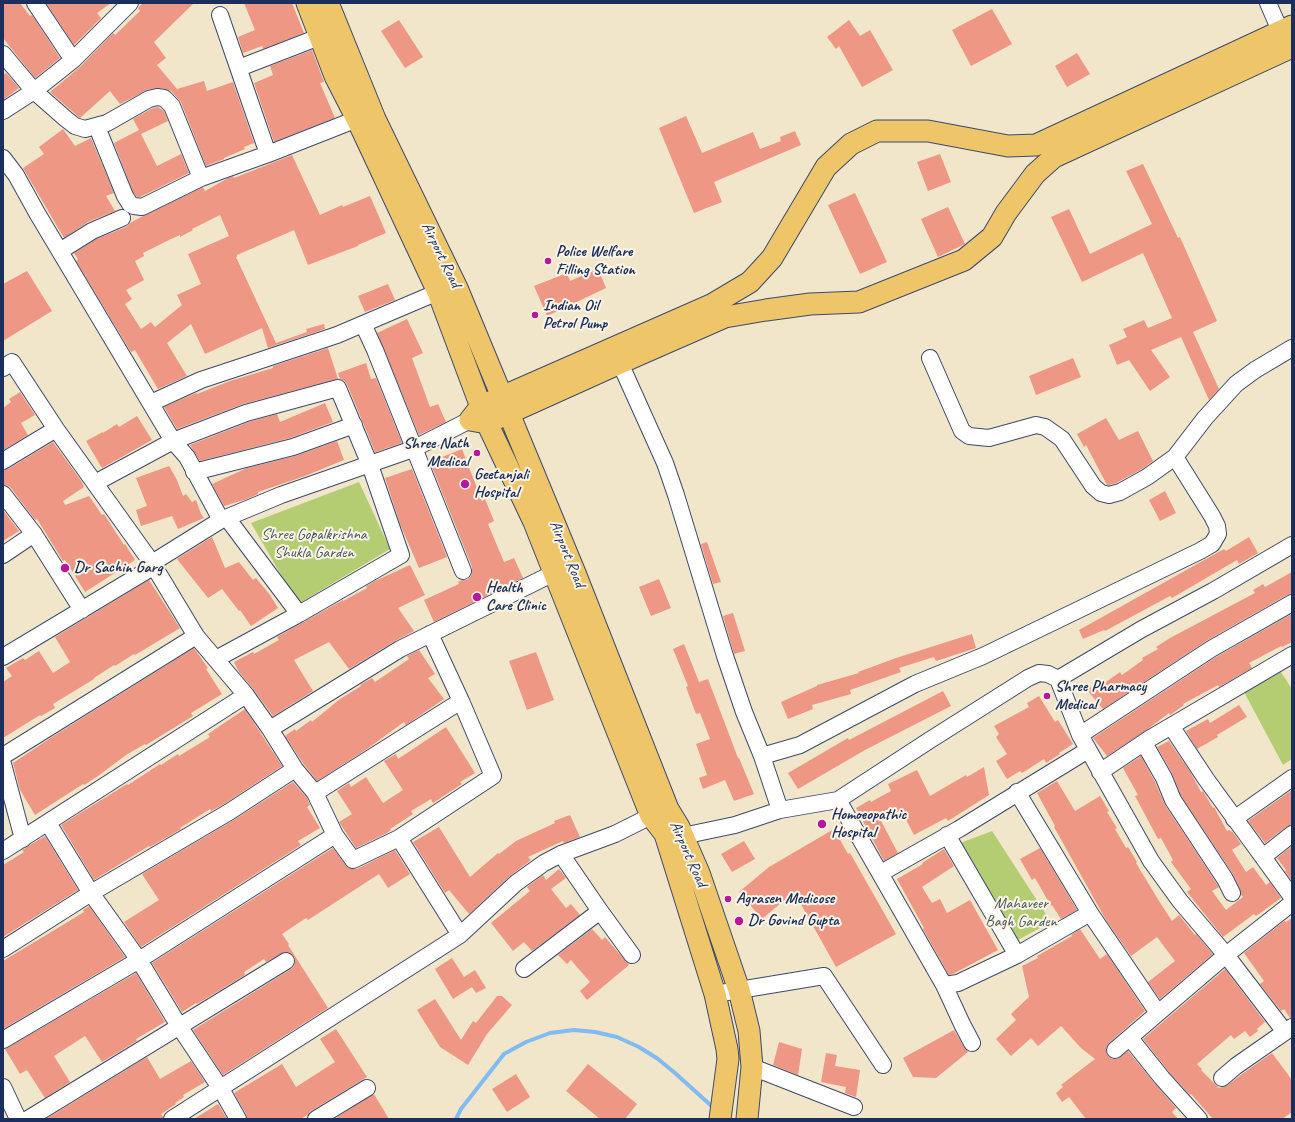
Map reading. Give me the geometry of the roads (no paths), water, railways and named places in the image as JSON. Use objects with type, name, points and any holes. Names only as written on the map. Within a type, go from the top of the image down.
[{"type":"main road","name":"Airport Road","points":[[307,3],[335,76],[447,290],[505,405],[575,573],[668,809],[679,827],[675,838],[715,994],[727,1049],[728,1059],[720,1119]]},
{"type":"main road","name":"Airport Road","points":[[328,3],[447,290],[480,417],[534,522],[651,816],[665,834],[675,838],[699,873],[739,990],[749,1032],[752,1069],[747,1119]]},
{"type":"main road","points":[[505,405],[620,363],[725,317],[810,304],[859,302],[964,260],[992,237],[1006,213],[1035,174],[1054,157],[1288,38]]},
{"type":"main road","points":[[480,417],[713,304],[750,282],[772,258],[826,167],[851,144],[870,134],[877,131],[928,131],[1008,146],[1036,145],[1288,38]]},
{"type":"street","points":[[35,3],[73,60]]},
{"type":"street","points":[[3,111],[34,91],[73,60],[130,3]]},
{"type":"street","points":[[1268,3],[1288,38]]},
{"type":"street","points":[[220,15],[268,154]]},
{"type":"street","points":[[239,68],[319,36]]},
{"type":"street","points":[[3,54],[34,91],[75,126],[85,129],[97,127],[107,123],[149,99],[157,97],[164,98],[172,106],[201,178]]},
{"type":"street","points":[[97,127],[124,196],[130,204],[142,207],[201,178],[268,154],[357,118]]},
{"type":"street","points":[[3,158],[16,175],[173,441],[187,457],[194,472],[224,519],[299,614]]},
{"type":"street","points":[[60,251],[92,231],[122,218]]},
{"type":"street","points":[[151,403],[201,380],[337,335],[447,290]]},
{"type":"street","points":[[363,324],[375,350],[463,571]]},
{"type":"street","points":[[930,358],[962,431],[969,436],[989,438],[1036,425],[1045,427],[1062,439],[1093,486],[1101,493],[1110,495],[1120,492],[1147,477],[1175,457],[1205,418],[1236,384],[1255,370],[1292,348]]},
{"type":"street","points":[[3,368],[12,362],[56,429],[152,563],[196,636],[246,695],[270,729],[295,769],[315,794],[335,835],[354,860],[399,838],[493,776],[430,634]]},
{"type":"street","points":[[620,363],[665,463],[725,656],[744,712],[762,756],[780,810]]},
{"type":"street","points":[[95,483],[173,441],[246,413],[338,388],[370,465],[400,555],[299,614],[216,659]]},
{"type":"street","points":[[3,657],[148,570],[152,563],[224,519],[280,495],[414,449],[480,417]]},
{"type":"street","points":[[194,472],[293,447],[354,425]]},
{"type":"street","points":[[3,461],[56,429]]},
{"type":"street","points":[[762,756],[800,745],[915,684],[983,656],[1212,544],[1218,534],[1217,526],[1175,457]]},
{"type":"street","points":[[3,494],[34,534],[82,610]]},
{"type":"street","points":[[3,555],[34,534]]},
{"type":"street","points":[[1058,679],[1142,629],[1213,591],[1292,545]]},
{"type":"street","points":[[270,729],[400,649],[554,573]]},
{"type":"street","points":[[1080,735],[1211,649],[1292,603]]},
{"type":"street","points":[[3,756],[196,636]]},
{"type":"street","points":[[1100,772],[1171,726],[1291,657]]},
{"type":"street","points":[[675,838],[735,825],[780,810],[838,800],[1028,678],[1039,673],[1048,674],[1058,679],[1080,735],[1151,861],[1180,901],[1289,1030],[1236,1066],[1222,1078]]},
{"type":"street","points":[[3,851],[246,695]]},
{"type":"street","points":[[315,794],[461,701]]},
{"type":"street","points":[[1171,726],[1234,819],[1292,897]]},
{"type":"street","points":[[1144,743],[1164,778],[1173,800],[1225,879],[1232,893]]},
{"type":"street","points":[[881,873],[947,836],[1088,750]]},
{"type":"street","points":[[3,764],[22,839]]},
{"type":"street","points":[[3,950],[91,894],[229,812],[295,769]]},
{"type":"street","points":[[1234,819],[1292,778]]},
{"type":"street","points":[[1017,792],[1090,913],[1158,1013]]},
{"type":"street","points":[[838,800],[944,985],[972,1043]]},
{"type":"street","points":[[172,1119],[460,935],[516,884],[544,863],[561,854],[614,834],[651,816]]},
{"type":"street","points":[[48,823],[91,894],[139,960],[179,1026],[221,1089],[238,1119]]},
{"type":"street","points":[[1263,857],[1292,834]]},
{"type":"street","points":[[3,1040],[139,960],[335,835]]},
{"type":"street","points":[[947,836],[1017,955]]},
{"type":"street","points":[[399,838],[460,935]]},
{"type":"street","points":[[561,854],[632,954]]},
{"type":"street","points":[[1115,1050],[1226,955],[1292,903]]},
{"type":"street","points":[[524,970],[600,911]]},
{"type":"street","points":[[944,985],[958,983],[1017,955],[1090,913]]},
{"type":"street","points":[[28,1119],[286,961]]},
{"type":"street","points":[[715,994],[824,976],[883,1065]]},
{"type":"street","points":[[1130,1038],[1162,1078],[1199,1119]]},
{"type":"street","points":[[752,1069],[854,1107]]},
{"type":"street","points":[[3,1087],[18,1119]]},
{"type":"street","points":[[316,1119],[367,1088]]},
{"type":"waterway","points":[[456,1119],[461,1109],[504,1054],[526,1042],[550,1033],[574,1030],[595,1032],[617,1037],[639,1047],[658,1059],[716,1110]]},
{"type":"place","name":"Police Welfare Filling Station","points":[[548,261]]},
{"type":"place","name":"Indian Oil Petrol Pump","points":[[535,315]]},
{"type":"place","name":"Shree Nath Medical","points":[[477,453]]},
{"type":"place","name":"Geetanjali Hospital","points":[[465,484]]},
{"type":"place","name":"Dr Sachin Garg","points":[[65,568]]},
{"type":"place","name":"Health Care Clinic","points":[[477,597]]},
{"type":"place","name":"Shree Pharmacy Medical","points":[[1047,696]]},
{"type":"place","name":"Homoeopathic Hospital","points":[[822,824]]},
{"type":"place","name":"Agrasen Medicose","points":[[728,899]]},
{"type":"place","name":"Dr Govind Gupta","points":[[739,921]]},
{"type":"park label","name":"Shree Gopalkrishna Shukla Garden","points":[[314,544]]},
{"type":"park label","name":"Mahaveer Bagh Garden","points":[[1021,913]]}]
